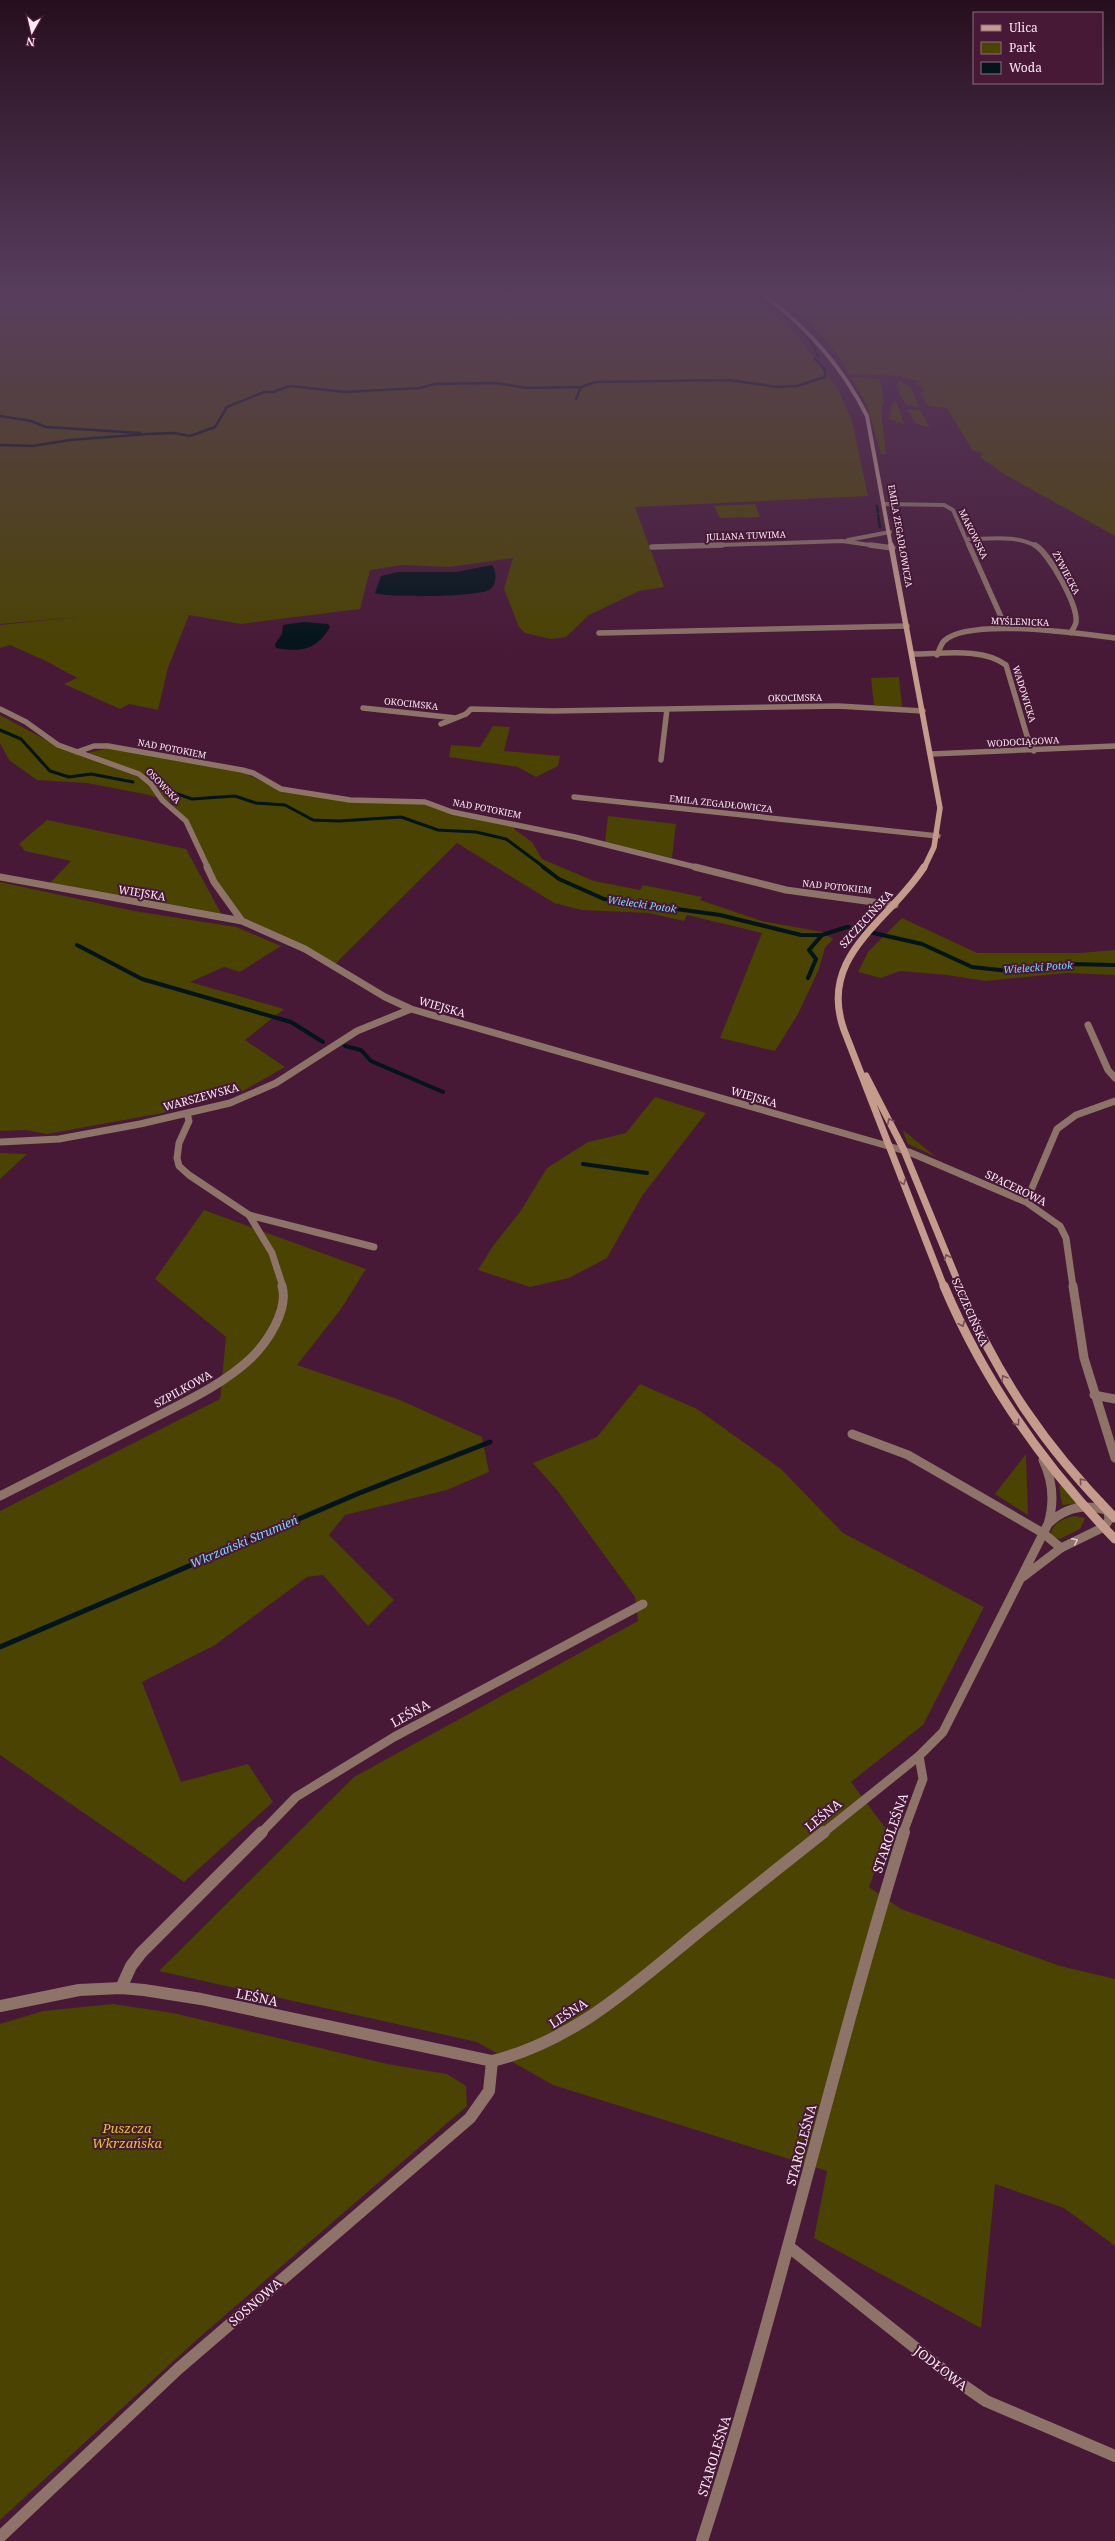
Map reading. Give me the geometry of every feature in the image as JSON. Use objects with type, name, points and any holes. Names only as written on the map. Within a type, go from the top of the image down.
[{"type":"main road","name":"EMILA ZEGADŁOWICZA","points":[[866,416],[870,428],[908,626],[931,754],[940,819]]},
{"type":"main road","name":"SZCZECIŃSKA","points":[[940,819],[934,851],[925,869],[895,905],[857,944],[841,970],[837,998],[840,1020],[858,1063],[888,1146],[972,1348],[1002,1402],[1032,1442],[1086,1507],[1115,1539]]},
{"type":"main road","name":"SZCZECIŃSKA","points":[[858,1063],[885,1111],[903,1150],[963,1293],[999,1370],[1045,1438],[1115,1518]]},
{"type":"street","name":"MAKOWSKA","points":[[885,504],[949,507],[953,510],[968,539],[1006,628]]},
{"type":"street","name":"JULIANA TUWIMA","points":[[652,547],[842,541],[890,532]]},
{"type":"street","name":"ŻYWIECKA","points":[[968,539],[1015,539],[1028,541],[1042,548],[1049,558],[1074,608],[1076,622],[1072,633]]},
{"type":"street","name":"JULIANA TUWIMA","points":[[842,541],[893,548]]},
{"type":"street","points":[[599,633],[908,626]]},
{"type":"street","name":"MYŚLENICKA","points":[[937,655],[940,644],[950,635],[976,630],[1006,628],[1115,638]]},
{"type":"street","name":"WADOWICKA","points":[[913,654],[992,656],[1003,662],[1034,751]]},
{"type":"street","name":"OKOCIMSKA","points":[[441,724],[466,714],[471,709],[484,708],[550,711],[838,706],[923,711]]},
{"type":"street","name":"OKOCIMSKA","points":[[363,708],[457,718]]},
{"type":"street","name":"OSOWSKA","points":[[0,709],[26,722],[58,745],[139,774],[151,784],[162,800],[186,821],[214,882],[242,921]]},
{"type":"street","points":[[661,760],[668,709]]},
{"type":"street","name":"NAD POTOKIEM","points":[[78,752],[94,746],[108,746],[242,770],[253,773],[281,789],[310,795],[350,800],[425,802],[452,812],[575,837],[786,890],[895,905]]},
{"type":"street","name":"WODOCIĄGOWA","points":[[931,754],[1034,751],[1115,746]]},
{"type":"street","name":"EMILA ZEGADŁOWICZA","points":[[574,797],[938,836]]},
{"type":"street","name":"WIEJSKA","points":[[0,877],[101,897],[242,921],[305,949],[386,997],[411,1010],[888,1146]]},
{"type":"street","name":"WARSZEWSKA","points":[[0,1142],[59,1139],[230,1103],[256,1093],[357,1030],[411,1010]]},
{"type":"street","points":[[1088,1025],[1108,1070],[1115,1078]]},
{"type":"street","points":[[1026,1202],[1033,1192],[1050,1144],[1058,1129],[1080,1114],[1115,1101]]},
{"type":"street","name":"SZPILKOWA","points":[[187,1113],[189,1120],[179,1143],[177,1158],[179,1166],[189,1175],[249,1215],[374,1247]]},
{"type":"street","name":"SPACEROWA","points":[[888,1146],[903,1150],[1026,1202],[1060,1226],[1066,1238],[1084,1358],[1094,1395],[1115,1458]]},
{"type":"street","name":"SZPILKOWA","points":[[0,1496],[206,1391],[250,1359],[265,1343],[278,1321],[284,1292],[272,1253],[249,1215]]},
{"type":"street","points":[[1094,1395],[1115,1399]]},
{"type":"street","points":[[852,1434],[908,1455],[1043,1533],[1061,1548]]},
{"type":"street","points":[[1020,1579],[1048,1524],[1053,1510],[1051,1482],[1044,1461],[1032,1442]]},
{"type":"street","points":[[1020,1579],[1061,1548],[1104,1528],[1109,1518],[1108,1511],[1086,1507],[1065,1511],[1048,1524]]},
{"type":"street","name":"LEŚNA","points":[[0,2006],[79,1990],[121,1988],[201,1999],[492,2061],[510,2059],[565,2034],[628,1988],[919,1756],[943,1732],[1020,1579]]},
{"type":"street","name":"LEŚNA","points":[[121,1988],[131,1966],[141,1953],[296,1797],[401,1734],[643,1604]]},
{"type":"street","name":"STAROLEŚNA","points":[[702,2541],[734,2443],[876,1922],[905,1827],[923,1779],[919,1756]]},
{"type":"street","name":"SOSNOWA","points":[[0,2537],[178,2369],[470,2118],[489,2091],[492,2061]]},
{"type":"street","name":"JODŁOWA","points":[[788,2246],[957,2381],[986,2401],[1115,2456]]},
{"type":"green space","points":[[0,416],[850,416],[868,496],[635,507],[664,587],[639,591],[589,615],[566,637],[551,639],[525,633],[519,627],[504,589],[513,558],[449,567],[402,565],[370,570],[360,609],[241,624],[189,615],[168,668],[158,710],[129,704],[120,709],[64,684],[77,678],[46,661],[10,645],[0,648],[0,625],[78,617],[0,624]]},
{"type":"green space","points":[[870,416],[882,416],[886,454],[881,454]]},
{"type":"green space","points":[[890,416],[901,416],[904,424],[889,419]]},
{"type":"green space","points":[[911,416],[923,416],[930,428],[915,423]]},
{"type":"green space","points":[[952,416],[1115,416],[1115,536],[1004,474],[980,457],[983,453],[973,451]]},
{"type":"green space","points":[[755,504],[760,517],[720,518],[714,506]]},
{"type":"green space","points":[[899,677],[902,707],[874,705],[871,678]]},
{"type":"green space","points":[[0,715],[57,746],[80,755],[108,748],[244,773],[282,791],[372,803],[423,804],[450,814],[516,826],[514,829],[532,842],[542,859],[594,881],[640,890],[643,885],[702,897],[700,900],[762,921],[822,932],[833,939],[825,948],[819,969],[798,1014],[775,1051],[720,1038],[762,933],[687,915],[684,921],[648,913],[582,910],[554,903],[457,843],[333,966],[242,921],[227,901],[191,830],[169,806],[176,804],[149,795],[87,783],[37,780],[9,760],[0,743]]},
{"type":"green space","points":[[493,726],[510,727],[504,751],[560,756],[558,766],[536,777],[518,767],[449,757],[451,745],[480,747]]},
{"type":"green space","points":[[608,816],[676,824],[672,858],[605,842]]},
{"type":"green space","points":[[47,820],[186,849],[222,915],[50,883],[71,861],[25,851],[19,844]]},
{"type":"green space","points":[[0,882],[134,911],[236,927],[281,946],[240,972],[224,967],[190,982],[284,1009],[245,1040],[285,1067],[243,1091],[163,1113],[47,1134],[26,1130],[0,1131]]},
{"type":"green space","points":[[902,918],[977,953],[1080,953],[1115,950],[1115,975],[1067,973],[986,981],[947,975],[900,971],[881,978],[858,972],[868,952]]},
{"type":"green space","points":[[655,1097],[706,1113],[642,1196],[607,1258],[569,1278],[530,1287],[478,1270],[493,1246],[520,1212],[547,1168],[588,1142],[626,1133]]},
{"type":"green space","points":[[904,1131],[936,1157],[908,1144]]},
{"type":"green space","points":[[0,1153],[27,1154],[0,1179]]},
{"type":"green space","points":[[204,1210],[366,1269],[341,1309],[297,1365],[400,1400],[482,1437],[489,1472],[447,1490],[345,1515],[329,1535],[394,1600],[368,1626],[323,1575],[307,1577],[215,1645],[142,1682],[181,1782],[248,1764],[273,1802],[184,1882],[0,1755],[0,1511],[220,1399],[226,1337],[155,1279]]},
{"type":"green space","points":[[640,1384],[697,1409],[781,1469],[843,1533],[984,1607],[923,1725],[851,1782],[889,1833],[869,1887],[901,1909],[1060,1966],[1115,1979],[1115,2246],[1064,2208],[995,2184],[981,2328],[814,2238],[827,2171],[553,2085],[477,2042],[159,1971],[354,1777],[638,1621],[635,1597],[557,1490],[533,1463],[597,1437]]},
{"type":"green space","points":[[1026,1454],[1028,1515],[995,1494]]},
{"type":"green space","points":[[1061,1485],[1076,1504],[1062,1505],[1059,1486]]},
{"type":"green space","points":[[1075,1516],[1085,1518],[1080,1529],[1060,1539],[1051,1536],[1051,1531],[1056,1524],[1067,1518]]},
{"type":"green space","name":"Puszcza Wkrzańska","points":[[113,2004],[173,2013],[387,2064],[447,2074],[466,2086],[467,2106],[201,2336],[0,2520],[0,2024],[43,2011]]},
{"type":"water","points":[[492,565],[495,571],[494,585],[489,590],[481,592],[432,596],[396,596],[375,593],[381,576],[398,572],[456,572]]},
{"type":"water","points":[[304,622],[328,624],[330,627],[319,641],[307,648],[293,650],[276,648],[275,644],[282,634],[283,625]]},
{"type":"waterway","points":[[0,416],[31,421],[46,427],[140,433]]},
{"type":"waterway","points":[[0,445],[32,446],[70,440],[147,434],[174,433],[190,436],[215,427],[222,416]]},
{"type":"waterway","points":[[877,506],[878,512]]},
{"type":"waterway","points":[[878,515],[880,527]]},
{"type":"waterway","name":"Wielecki Potok","points":[[0,730],[21,739],[50,771],[69,777],[91,774],[133,782]]},
{"type":"waterway","name":"Wielecki Potok","points":[[160,788],[192,799],[235,796],[256,803],[285,805],[313,820],[339,821],[401,817],[438,830],[476,832],[506,839],[545,868]]},
{"type":"waterway","name":"Wielecki Potok","points":[[543,867],[559,879],[604,899],[720,915],[801,935],[822,935]]},
{"type":"waterway","name":"Wielecki Potok","points":[[822,935],[847,927],[922,944],[972,967],[1009,971],[1069,964],[1115,965]]},
{"type":"waterway","name":"Wkrzański Strumień","points":[[808,978],[816,959],[809,950],[822,935]]},
{"type":"waterway","points":[[77,945],[142,979],[291,1022],[323,1042]]},
{"type":"waterway","points":[[345,1046],[361,1050],[371,1061],[443,1092]]},
{"type":"waterway","points":[[583,1164],[647,1173]]},
{"type":"waterway","name":"Wkrzański Strumień","points":[[0,1647],[357,1494],[490,1442]]}]
